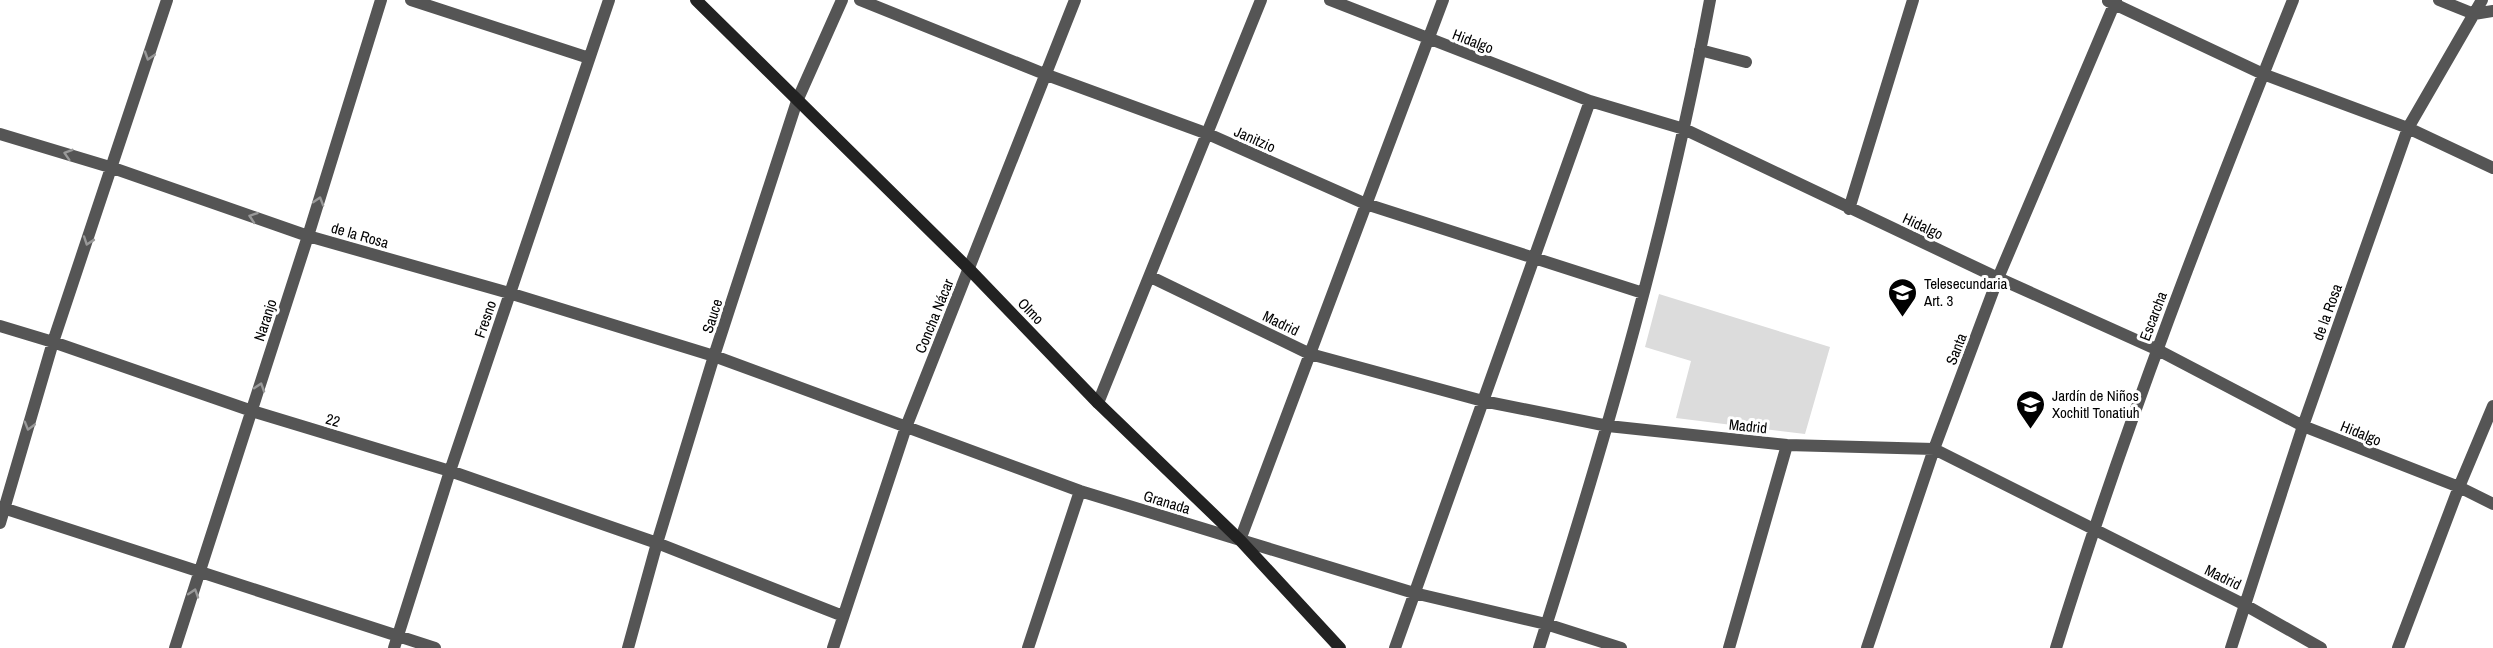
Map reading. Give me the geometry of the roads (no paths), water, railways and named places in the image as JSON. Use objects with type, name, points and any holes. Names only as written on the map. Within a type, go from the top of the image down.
[{"type":"main road","name":"Olmo","points":[[696,0],[969,270],[1098,402],[1240,540],[1340,648]]},
{"type":"street","points":[[0,523],[2,508],[53,342],[113,168],[167,0]]},
{"type":"street","name":"Naranjo","points":[[175,648],[308,236],[381,0]]},
{"type":"street","points":[[411,0],[589,58]]},
{"type":"street","name":"Fresno","points":[[394,648],[509,293],[609,0]]},
{"type":"street","name":"Sauce","points":[[628,648],[657,543],[714,356],[796,101],[842,0]]},
{"type":"street","name":"Janitzio","points":[[860,0],[1047,75],[1208,134],[1366,204],[1534,256],[1643,293]]},
{"type":"street","name":"Concha Nácar","points":[[833,648],[906,427],[1075,0]]},
{"type":"street","points":[[1098,402],[1151,278],[1261,0]]},
{"type":"street","name":"Hidalgo","points":[[1330,0],[1590,101],[1684,129],[1998,278],[2156,349],[2302,426],[2459,488],[2493,504]]},
{"type":"street","points":[[1240,540],[1443,0]]},
{"type":"street","points":[[1539,648],[1608,426],[1684,129],[1710,0]]},
{"type":"street","points":[[1849,208],[1913,0]]},
{"type":"street","name":"Escarcha","points":[[2056,648],[2092,529],[2156,349],[2293,0]]},
{"type":"street","points":[[2439,0],[2474,14],[2493,11]]},
{"type":"street","name":"de la Rosa","points":[[2231,648],[2302,426],[2408,128],[2482,0]]},
{"type":"street","points":[[2113,1],[2264,74],[2408,128],[2493,168]]},
{"type":"street","name":"Santa","points":[[1867,648],[1934,449],[1998,278],[2113,1]]},
{"type":"street","points":[[1700,50],[1746,62]]},
{"type":"street","points":[[1395,648],[1590,101]]},
{"type":"street","name":"de la Rosa","points":[[0,134],[113,168],[308,236],[509,293],[714,356]]},
{"type":"street","name":"Madrid","points":[[1151,278],[1310,354],[1483,401],[1608,426],[1787,445],[1934,449],[2245,605],[2321,648]]},
{"type":"street","name":"22","points":[[0,326],[252,411],[450,471],[657,543],[843,616]]},
{"type":"street","name":"Granada","points":[[714,356],[1080,491],[1414,592],[1546,624],[1621,648]]},
{"type":"street","points":[[2397,648],[2493,406]]},
{"type":"street","points":[[1729,648],[1787,445]]},
{"type":"street","points":[[1028,648],[1080,491]]},
{"type":"street","points":[[2,508],[435,648]]},
{"type":"place","name":"Telesecundaria Art. 3","points":[[1903,318]]},
{"type":"place","name":"Jardín de Niños Xochitl Tonatiuh","points":[[2031,430]]}]
